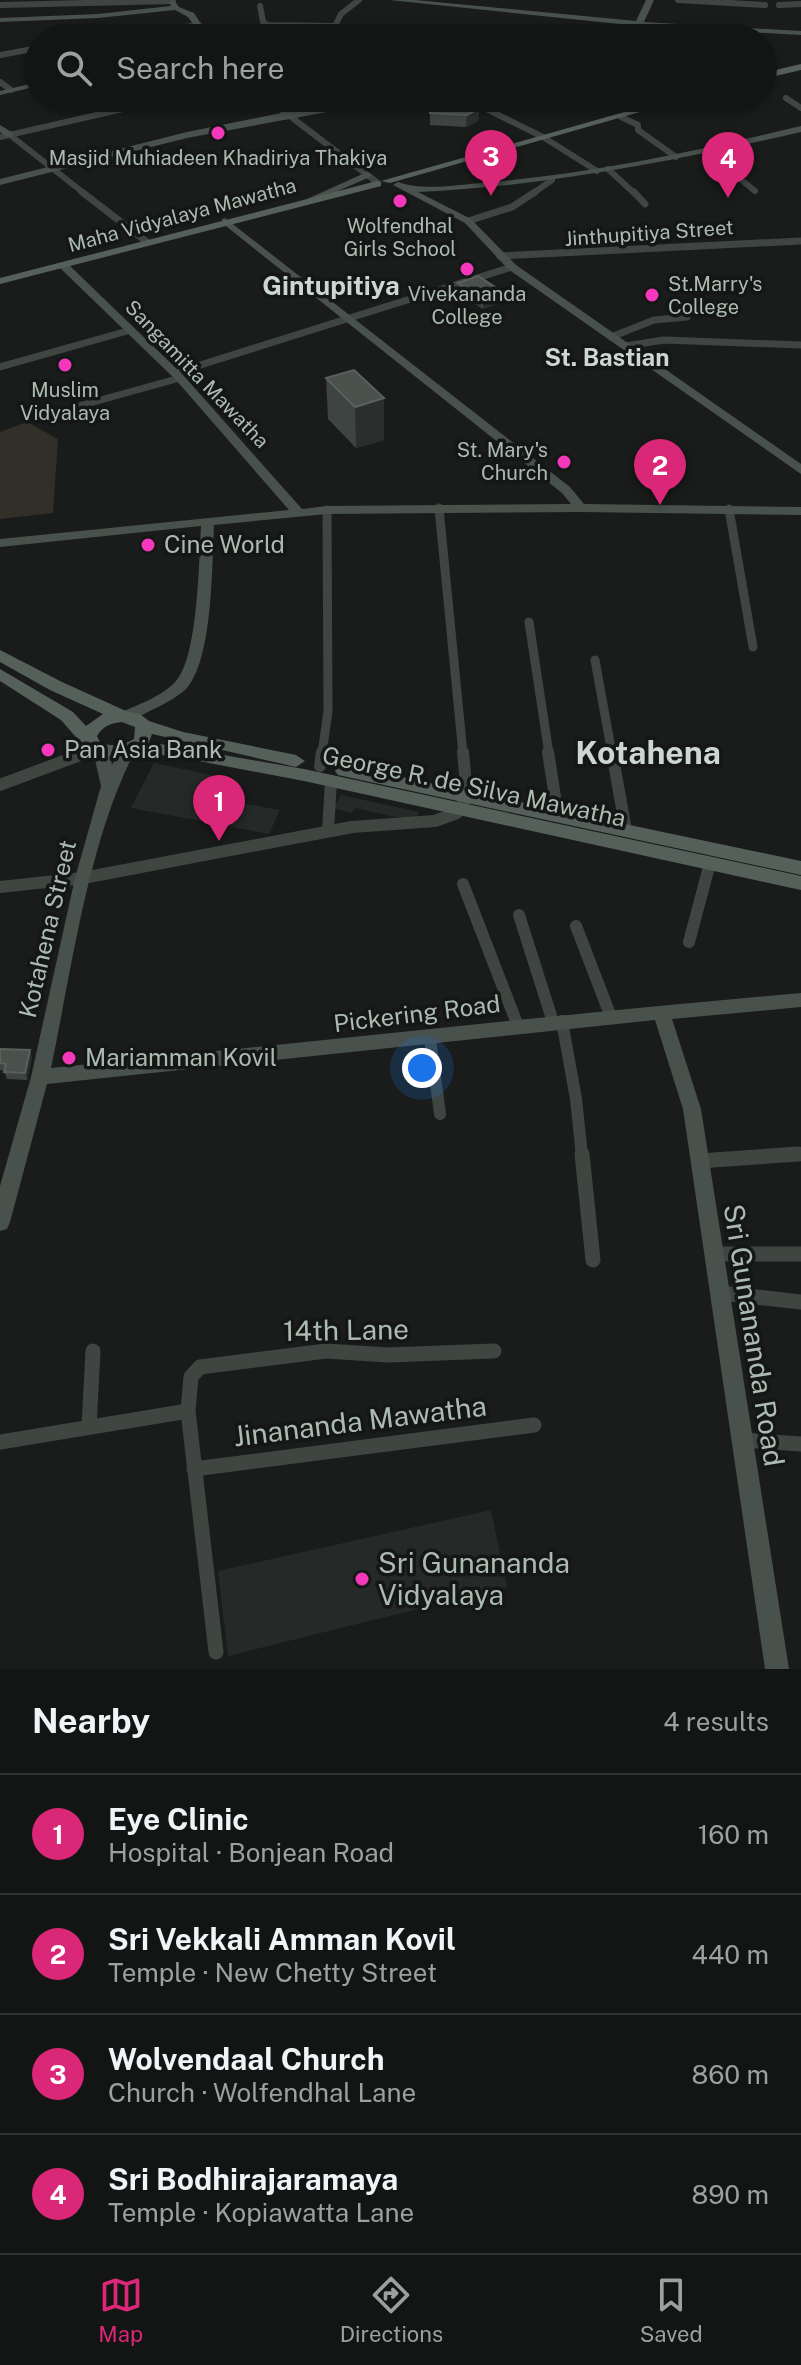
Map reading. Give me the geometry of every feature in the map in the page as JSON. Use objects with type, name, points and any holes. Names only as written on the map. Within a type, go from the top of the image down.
[{"type":"main road","points":[[777,73],[801,67]]},
{"type":"main road","name":"Maha Vidyalaya Mawatha","points":[[0,284],[312,199],[389,186],[543,137],[638,112]]},
{"type":"main road","name":"George R. de Silva Mawatha","points":[[0,655],[56,686],[181,737],[801,883]]},
{"type":"main road","points":[[0,674],[43,698],[77,725],[96,747]]},
{"type":"main road","points":[[96,747],[89,736],[97,724],[131,719],[144,736],[131,749]]},
{"type":"main road","name":"George R. de Silva Mawatha","points":[[96,747],[172,750],[326,773]]},
{"type":"main road","name":"George R. de Silva Mawatha","points":[[464,802],[558,816],[801,868]]},
{"type":"street","points":[[24,20],[39,0]]},
{"type":"street","points":[[336,24],[341,14],[359,0]]},
{"type":"street","points":[[393,0],[621,24]]},
{"type":"street","points":[[641,24],[650,0]]},
{"type":"street","points":[[678,0],[765,5]]},
{"type":"street","points":[[98,16],[100,1]]},
{"type":"street","points":[[0,5],[100,1],[174,3],[198,24]]},
{"type":"street","points":[[0,20],[98,16],[174,3]]},
{"type":"street","points":[[779,5],[801,4]]},
{"type":"street","points":[[260,6],[266,24]]},
{"type":"street","points":[[0,55],[24,51]]},
{"type":"street","points":[[0,82],[11,90]]},
{"type":"street","points":[[0,93],[24,87]]},
{"type":"street","points":[[786,98],[801,108]]},
{"type":"street","points":[[5,136],[110,112]]},
{"type":"street","points":[[282,112],[367,175],[468,221],[512,267],[801,470]]},
{"type":"street","points":[[0,182],[187,135],[306,112]]},
{"type":"street","points":[[492,112],[623,180],[645,204]]},
{"type":"street","points":[[621,117],[638,125],[638,130],[676,157]]},
{"type":"street","points":[[0,128],[5,136],[55,169],[147,242]]},
{"type":"street","points":[[389,186],[552,180],[706,151],[801,129]]},
{"type":"street","points":[[706,151],[755,191]]},
{"type":"street","points":[[312,199],[367,175]]},
{"type":"street","points":[[468,221],[512,207],[552,180]]},
{"type":"street","points":[[225,221],[566,490],[580,508]]},
{"type":"street","name":"Jinthupitiya Street","points":[[500,256],[801,241]]},
{"type":"street","name":"Sangamitta Mawatha","points":[[63,266],[177,375],[298,512]]},
{"type":"street","points":[[79,406],[512,267]]},
{"type":"street","points":[[611,337],[654,320],[687,317]]},
{"type":"street","points":[[0,367],[131,330]]},
{"type":"street","points":[[625,346],[664,340],[801,345]]},
{"type":"street","points":[[0,887],[83,878],[328,831],[450,817],[464,802],[439,508]]},
{"type":"street","points":[[0,543],[327,510],[580,508],[801,511]]},
{"type":"street","points":[[729,509],[753,647]]},
{"type":"street","points":[[327,510],[328,831]]},
{"type":"street","points":[[131,719],[182,685],[191,673],[203,596],[208,522]]},
{"type":"street","points":[[529,622],[558,816]]},
{"type":"street","points":[[595,660],[626,831]]},
{"type":"street","points":[[0,785],[81,757],[96,747]]},
{"type":"street","name":"Kotahena Street","points":[[96,747],[109,786]]},
{"type":"street","name":"Kotahena Street","points":[[0,1222],[40,1077],[83,878],[109,786],[131,749]]},
{"type":"street","points":[[689,942],[710,863]]},
{"type":"street","points":[[463,884],[518,1026]]},
{"type":"street","points":[[519,915],[557,1022],[576,1099],[593,1260]]},
{"type":"street","points":[[576,926],[611,1017]]},
{"type":"street","name":"Pickering Road","points":[[40,1077],[430,1038],[557,1022],[801,1000]]},
{"type":"street","name":"Sri Gunananda Road","points":[[661,1012],[692,1109],[777,1669]]},
{"type":"street","points":[[430,1038],[440,1114]]},
{"type":"street","points":[[699,1161],[801,1154]]},
{"type":"street","points":[[714,1254],[801,1254]]},
{"type":"street","points":[[721,1293],[801,1302]]},
{"type":"street","points":[[89,1427],[93,1351]]},
{"type":"street","name":"14th Lane","points":[[188,1411],[191,1377],[200,1367],[326,1351],[388,1355],[494,1351]]},
{"type":"street","points":[[0,1442],[188,1411],[216,1652]]},
{"type":"street","name":"Jinananda Mawatha","points":[[194,1469],[534,1425]]},
{"type":"street","points":[[743,1440],[801,1444]]},
{"type":"shaded area","points":[[27,422],[58,439],[53,513],[0,519],[0,432]]},
{"type":"shaded area","points":[[154,763],[212,775],[202,796],[280,810],[269,834],[131,808]]},
{"type":"shaded area","points":[[341,795],[419,812],[414,821],[355,808],[352,813],[333,808]]},
{"type":"shaded area","name":"Sri Gunananda Vidyalaya","points":[[491,1510],[507,1587],[228,1656],[218,1571]]},
{"type":"building","points":[[430,112],[472,112],[467,115]]},
{"type":"building","points":[[478,276],[503,292],[483,299],[458,283]]},
{"type":"building","points":[[354,370],[384,398],[355,407],[326,378]]},
{"type":"building","points":[[0,1049],[30,1050],[25,1073],[4,1072],[6,1064],[0,1063]]},
{"type":"place","name":"Masjid Muhiadeen Khadiriya Thakiya","points":[[218,133]]},
{"type":"place","name":"Wolvendaal Church","points":[[491,196]]},
{"type":"place","name":"Sri Bodhirajaramaya","points":[[728,198]]},
{"type":"place","name":"Wolfendhal Girls School","points":[[400,201]]},
{"type":"place","name":"Vivekananda College","points":[[467,269]]},
{"type":"place","name":"St.Marry's College","points":[[652,295]]},
{"type":"place","name":"Muslim Vidyalaya","points":[[65,365]]},
{"type":"place","name":"St. Mary's Church","points":[[564,462]]},
{"type":"place","name":"Sri Vekkali Amman Kovil","points":[[660,505]]},
{"type":"place","name":"Cine World","points":[[148,545]]},
{"type":"place","name":"Pan Asia Bank","points":[[48,750]]},
{"type":"place","name":"Eye Clinic","points":[[219,841]]},
{"type":"place","name":"Mariamman Kovil","points":[[69,1058]]},
{"type":"place","name":"Sri Gunananda Vidyalaya","points":[[362,1579]]},
{"type":"district","name":"Gintupitiya","points":[[331,286]]},
{"type":"district","name":"St. Bastian","points":[[607,358]]},
{"type":"district","name":"Kotahena","points":[[648,753]]}]
